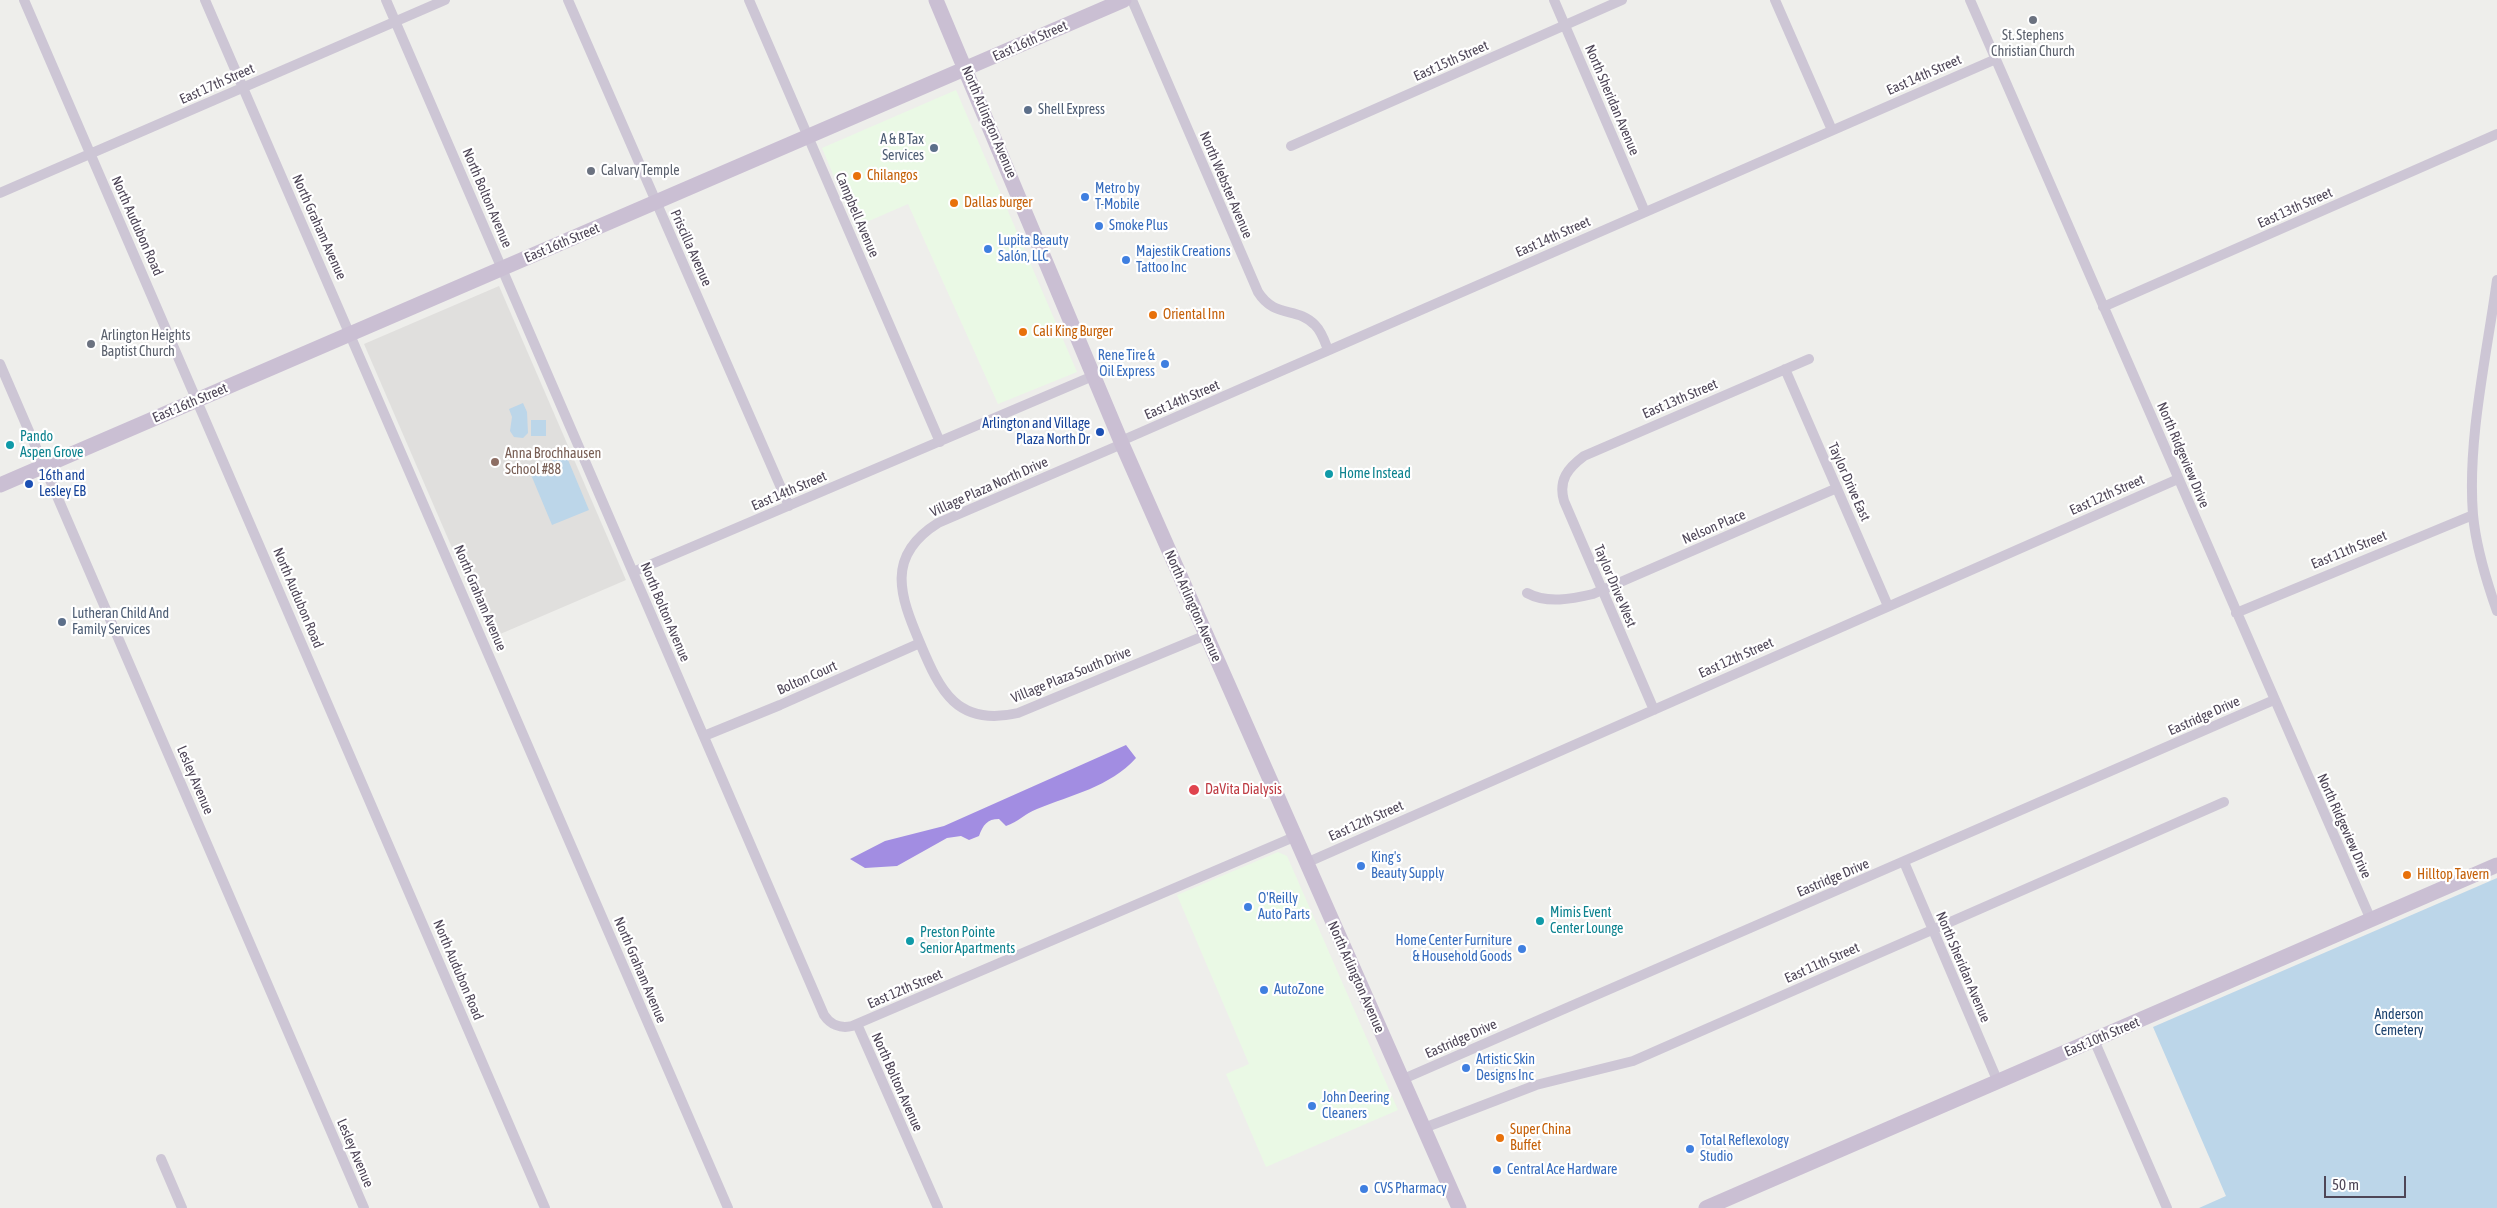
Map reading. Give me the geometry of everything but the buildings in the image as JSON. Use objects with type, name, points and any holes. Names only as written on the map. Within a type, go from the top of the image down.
[{"type":"main road","name":"North Arlington Avenue","points":[[936,0],[1122,443],[1459,1208]]},
{"type":"main road","name":"East 16th Street","points":[[0,485],[1124,0]]},
{"type":"main road","name":"East 10th Street","points":[[1706,1208],[2497,865]]},
{"type":"street","name":"North Audubon Road","points":[[24,0],[546,1208]]},
{"type":"street","name":"North Graham Avenue","points":[[205,0],[728,1208]]},
{"type":"street","name":"North Bolton Avenue","points":[[386,0],[824,1015],[836,1026],[848,1028],[857,1024],[938,1208]]},
{"type":"street","name":"East 17th Street","points":[[0,193],[445,0]]},
{"type":"street","name":"Priscilla Avenue","points":[[568,0],[788,506]]},
{"type":"street","name":"Campbell Avenue","points":[[749,0],[940,442]]},
{"type":"street","name":"North Webster Avenue","points":[[1132,0],[1258,292],[1276,309],[1300,315],[1315,325],[1328,350]]},
{"type":"street","name":"North Sheridan Avenue","points":[[1554,0],[1645,212]]},
{"type":"street","name":"East 15th Street","points":[[1291,146],[1622,0]]},
{"type":"street","points":[[1775,0],[1832,130]]},
{"type":"street","name":"North Ridgeview Drive","points":[[1970,0],[2370,920]]},
{"type":"street","name":"East 14th Street","points":[[1122,443],[1328,350],[1996,59]]},
{"type":"street","name":"East 13th Street","points":[[2103,307],[2497,134]]},
{"type":"street","points":[[2497,280],[2476,429],[2472,480],[2473,515],[2482,562],[2497,611]]},
{"type":"street","name":"East 13th Street","points":[[1566,471],[1584,456],[1809,359]]},
{"type":"street","name":"Lesley Avenue","points":[[0,364],[364,1208]]},
{"type":"street","name":"Taylor Drive East","points":[[1785,370],[1888,606]]},
{"type":"street","name":"East 14th Street","points":[[633,572],[1093,376]]},
{"type":"street","name":"Village Plaza North Drive","points":[[920,643],[904,606],[901,586],[905,561],[918,539],[938,524],[1122,443]]},
{"type":"street","name":"Taylor Drive West","points":[[1566,471],[1562,484],[1563,497],[1654,710]]},
{"type":"street","name":"East 12th Street","points":[[1306,863],[2178,479]]},
{"type":"street","name":"Nelson Place","points":[[1528,593],[1539,599],[1551,600],[1585,596],[1603,590],[1837,488]]},
{"type":"street","name":"East 11th Street","points":[[2236,613],[2473,515]]},
{"type":"street","name":"Village Plaza South Drive","points":[[920,643],[936,680],[952,700],[973,713],[998,717],[1018,713],[1206,635]]},
{"type":"street","name":"Bolton Court","points":[[704,736],[780,705],[920,643]]},
{"type":"street","name":"Eastridge Drive","points":[[1401,1080],[2274,700]]},
{"type":"street","name":"East 11th Street","points":[[1424,1128],[1536,1085],[1633,1062],[2224,802]]},
{"type":"street","name":"East 12th Street","points":[[857,1024],[1294,837]]},
{"type":"street","name":"North Sheridan Avenue","points":[[1904,862],[1998,1082]]},
{"type":"street","points":[[2094,1040],[2167,1208]]},
{"type":"street","points":[[161,1159],[182,1208]]},
{"type":"shaded area","points":[[956,90],[1077,372],[998,404],[908,204],[855,227],[822,148]]},
{"type":"shaded area","name":"Anna Brochhausen School #88","points":[[499,286],[626,580],[491,638],[364,344]]},
{"type":"shaded area","points":[[1126,745],[1136,758],[1126,768],[1090,789],[1033,811],[1006,826],[999,819],[988,821],[979,836],[969,840],[961,836],[947,838],[897,866],[865,868],[850,859],[885,841],[944,826]]},
{"type":"shaded area","points":[[1278,852],[1287,856],[1398,1110],[1266,1167],[1226,1074],[1249,1064],[1177,895]]},
{"type":"green space","points":[[523,403],[527,412],[528,433],[523,438],[514,437],[510,431],[512,417],[509,409]]},
{"type":"green space","points":[[531,420],[546,420],[546,436],[531,436]]},
{"type":"green space","points":[[566,455],[589,510],[552,525],[529,470]]},
{"type":"green space","name":"Anderson Cemetery","points":[[2497,878],[2497,1208],[2199,1208],[2226,1196],[2153,1027]]},
{"type":"place","name":"St. Stephens Christian Church","points":[[2033,20]]},
{"type":"place","name":"Shell Express","points":[[1028,110]]},
{"type":"place","name":"A & B Tax Services","points":[[934,148]]},
{"type":"place","name":"Calvary Temple","points":[[591,171]]},
{"type":"place","name":"Chilangos","points":[[857,176]]},
{"type":"place","name":"Metro by T-Mobile","points":[[1085,197]]},
{"type":"place","name":"Dallas burger","points":[[954,203]]},
{"type":"place","name":"Smoke Plus","points":[[1099,226]]},
{"type":"place","name":"Lupita Beauty Salón, LLC","points":[[988,249]]},
{"type":"place","name":"Majestik Creations Tattoo Inc","points":[[1126,260]]},
{"type":"place","name":"Oriental Inn","points":[[1153,315]]},
{"type":"place","name":"Cali King Burger","points":[[1023,332]]},
{"type":"place","name":"Arlington Heights Baptist Church","points":[[91,344]]},
{"type":"place","name":"Rene Tire & Oil Express","points":[[1165,364]]},
{"type":"place","name":"Arlington and Village Plaza North Dr","points":[[1100,432]]},
{"type":"place","name":"Pando Aspen Grove","points":[[10,445]]},
{"type":"place","name":"Anna Brochhausen School #88","points":[[495,462]]},
{"type":"place","name":"Home Instead","points":[[1329,474]]},
{"type":"place","name":"16th and Lesley EB","points":[[29,484]]},
{"type":"place","name":"Lutheran Child And Family Services","points":[[62,622]]},
{"type":"place","name":"DaVita Dialysis","points":[[1194,790]]},
{"type":"place","name":"King's Beauty Supply","points":[[1361,866]]},
{"type":"place","name":"Hilltop Tavern","points":[[2407,875]]},
{"type":"place","name":"O'Reilly Auto Parts","points":[[1248,907]]},
{"type":"place","name":"Mimis Event Center Lounge","points":[[1540,921]]},
{"type":"place","name":"Preston Pointe Senior Apartments","points":[[910,941]]},
{"type":"place","name":"Home Center Furniture & Household Goods","points":[[1522,949]]},
{"type":"place","name":"AutoZone","points":[[1264,990]]},
{"type":"place","name":"Artistic Skin Designs Inc","points":[[1466,1068]]},
{"type":"place","name":"John Deering Cleaners","points":[[1312,1106]]},
{"type":"place","name":"Super China Buffet","points":[[1500,1138]]},
{"type":"place","name":"Total Reflexology Studio","points":[[1690,1149]]},
{"type":"place","name":"Central Ace Hardware","points":[[1497,1170]]},
{"type":"place","name":"CVS Pharmacy","points":[[1364,1189]]}]
